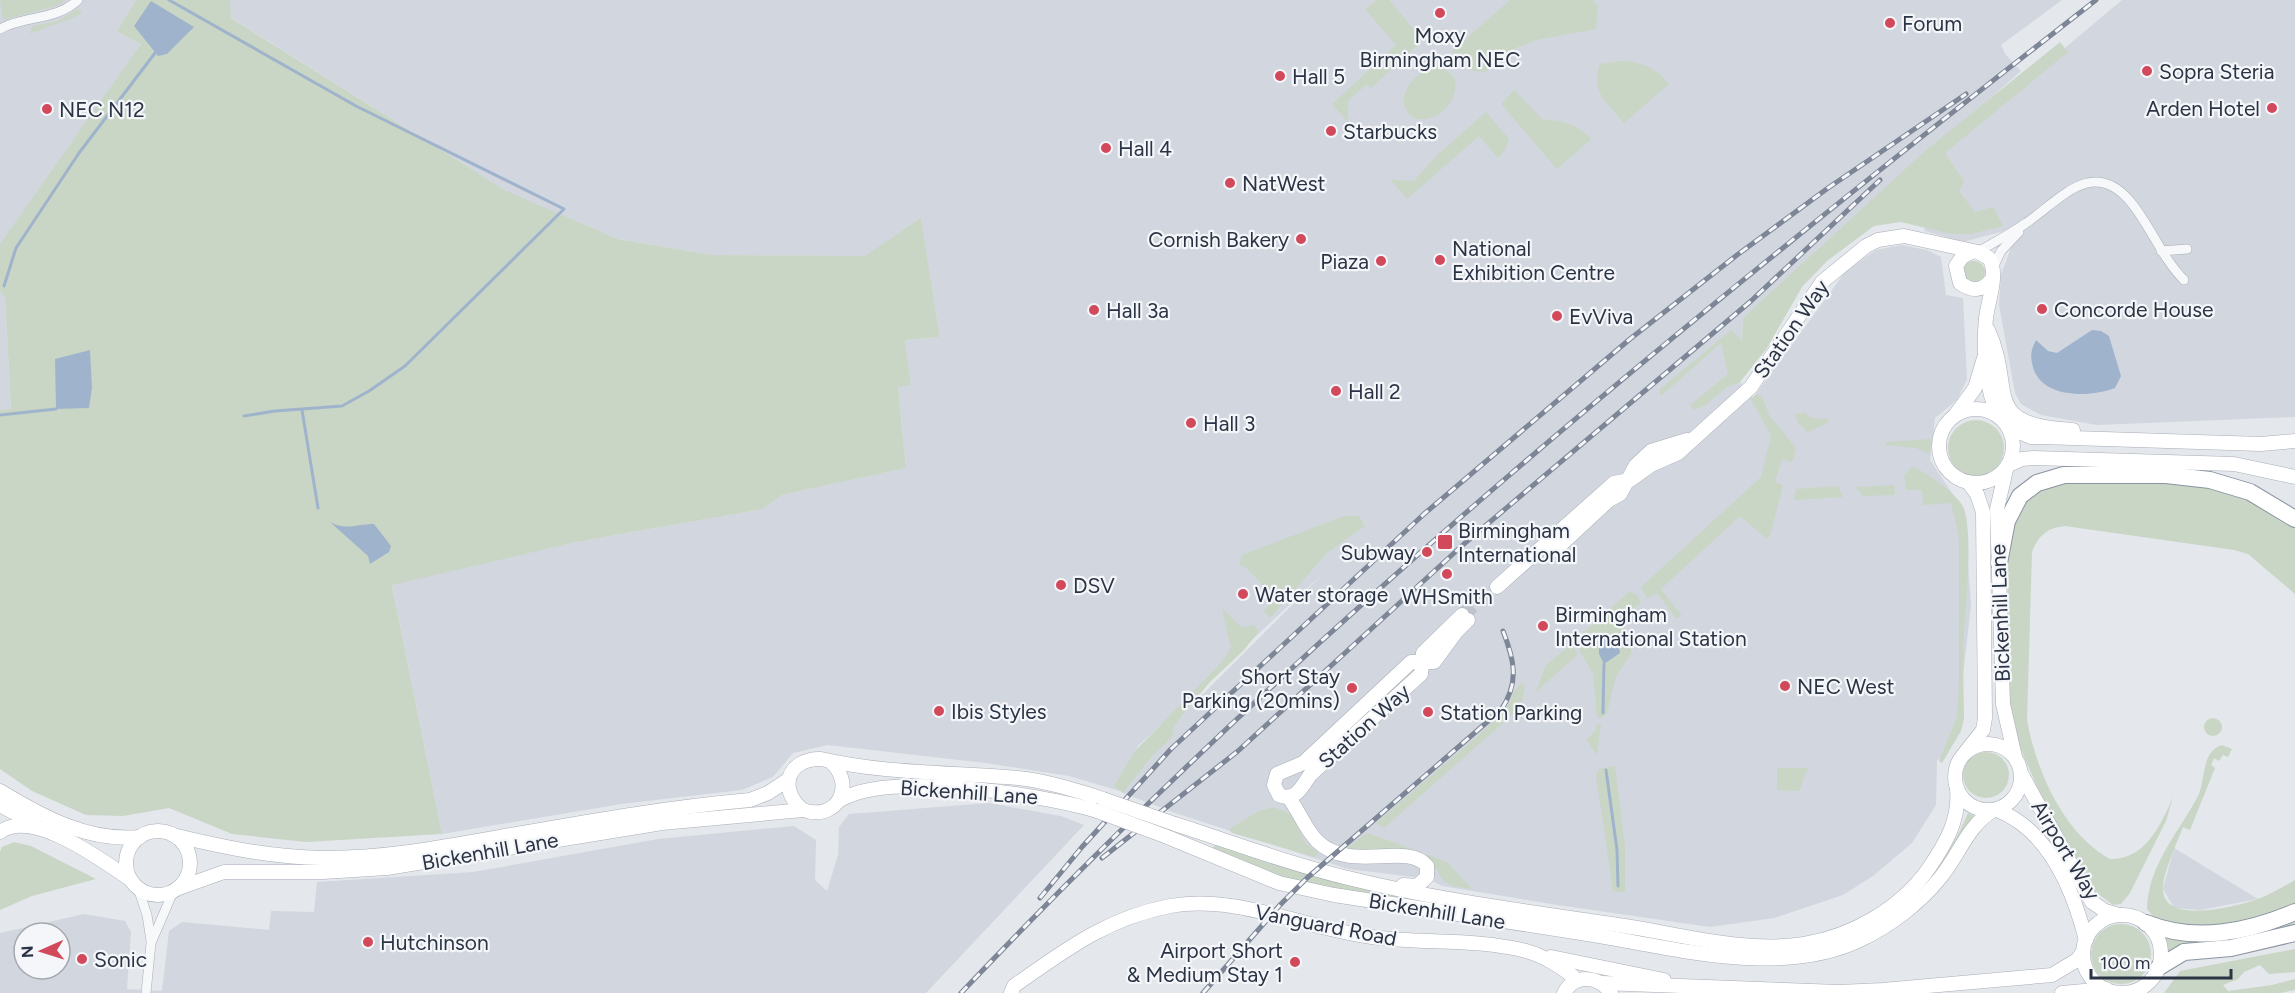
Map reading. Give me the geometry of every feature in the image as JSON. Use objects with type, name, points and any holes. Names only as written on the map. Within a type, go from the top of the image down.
[{"type":"highway","points":[[1999,563],[2007,521],[2020,496],[2037,483],[2064,475],[2146,475],[2210,480],[2250,492],[2295,519]]},
{"type":"highway","points":[[2146,923],[2173,932],[2211,934],[2256,926],[2295,912]]},
{"type":"highway","points":[[2159,967],[2184,952],[2243,945],[2295,933]]},
{"type":"main road","name":"Station Way","points":[[1500,590],[1609,500],[1620,494],[1630,480],[1651,465],[1678,453],[1751,387],[1812,295],[1832,271],[1878,240],[1904,236],[1975,252]]},
{"type":"main road","points":[[1932,241],[1946,253],[1956,266],[1959,281],[1975,296],[1996,347],[2002,394],[2017,418],[2040,426],[2087,430],[2106,440]]},
{"type":"main road","points":[[1956,266],[1962,257],[1975,252],[1989,258],[1992,274],[1986,323],[1986,351],[1990,388],[1999,416],[2010,428],[2031,437],[2261,444],[2295,441]]},
{"type":"main road","points":[[1967,288],[1981,289],[1992,274]]},
{"type":"main road","points":[[1986,351],[1976,388],[1942,430],[1940,456],[1949,472],[1968,482],[1990,479],[2022,459],[2032,458],[2234,464],[2295,477]]},
{"type":"main road","points":[[1956,414],[1973,410],[1999,416]]},
{"type":"main road","points":[[2008,467],[2014,444],[2010,428]]},
{"type":"main road","name":"Bickenhill Lane","points":[[2008,467],[1997,509],[2003,704],[2015,757]]},
{"type":"main road","name":"Bickenhill Lane","points":[[1964,754],[1983,730],[1985,718],[1983,512],[1977,494],[1968,482]]},
{"type":"main road","name":"Station Way","points":[[1301,788],[1310,775],[1421,674],[1423,653],[1465,618]]},
{"type":"main road","name":"Station Way","points":[[1292,770],[1303,763],[1410,662],[1423,662]]},
{"type":"main road","points":[[1990,744],[2008,750],[2015,757],[2022,775],[2021,784],[2013,800],[1995,810],[1975,808],[1961,797],[1957,789],[1956,771],[1964,754],[1972,748],[1990,744]]},
{"type":"main road","points":[[805,760],[830,761],[842,776],[843,789],[837,803],[821,812],[802,810],[790,796],[789,779],[797,766],[805,760]]},
{"type":"main road","name":"Bickenhill Lane","points":[[830,761],[896,772],[1020,778],[1068,788],[1287,861],[1377,885],[1470,903],[1742,944],[1805,944],[1869,921],[1908,894],[1946,842],[1959,806],[1957,789]]},
{"type":"main road","points":[[1288,798],[1296,795],[1301,788],[1301,779],[1292,770],[1281,771],[1274,780],[1275,790],[1279,795],[1288,798],[1318,841],[1336,852],[1356,858],[1412,856],[1422,859],[1427,866],[1427,877],[1417,886],[1377,885]]},
{"type":"main road","name":"Airport Way","points":[[2022,775],[2092,902],[2105,911],[2119,915]]},
{"type":"main road","name":"Bickenhill Lane","points":[[173,835],[273,855],[322,858],[367,855],[436,848],[580,822],[750,800],[768,794],[789,779]]},
{"type":"main road","name":"Bickenhill Lane","points":[[837,803],[860,790],[900,786],[1012,793],[1094,810],[1279,883],[1334,895],[1709,953],[1776,959],[1831,952],[1889,924],[1911,908],[1940,879],[1978,820],[1995,810]]},
{"type":"main road","points":[[0,791],[5,808],[57,835],[155,895],[176,890],[189,873],[190,864],[185,847],[173,835],[156,832],[140,837],[108,838],[5,808]]},
{"type":"main road","name":"Bickenhill Lane","points":[[176,890],[224,872],[323,872],[387,868],[662,823],[802,810]]},
{"type":"main road","name":"Airport Way","points":[[1995,810],[2020,820],[2037,836],[2051,856],[2078,910],[2084,946]]},
{"type":"main road","points":[[0,832],[20,824],[57,835]]},
{"type":"main road","points":[[134,884],[127,870],[128,851],[140,837]]},
{"type":"main road","name":"Vanguard Road","points":[[1011,993],[1014,986],[1073,944],[1127,916],[1174,906],[1221,905],[1370,937],[1488,944],[1528,952],[1564,969],[1577,980]]},
{"type":"main road","points":[[1564,993],[1577,980],[1587,978],[1607,988],[1688,987],[1839,992],[2015,980],[2052,975],[2077,960],[2093,928],[2103,920],[2119,915],[2133,916],[2146,923],[2160,942],[2159,967],[2143,987],[2127,993],[2106,989],[2062,993]]},
{"type":"main road","points":[[2084,946],[2087,970],[2095,982],[2106,989]]},
{"type":"main road","points":[[1528,952],[1644,975],[1688,987]]},
{"type":"street","points":[[0,29],[12,23],[58,13],[78,0]]},
{"type":"street","points":[[1975,252],[2026,223],[2072,188],[2088,183],[2106,184],[2129,200],[2161,251],[2184,280]]},
{"type":"street","points":[[1992,274],[2001,251],[2026,223]]},
{"type":"street","points":[[2161,251],[2187,249]]},
{"type":"street","points":[[134,884],[147,915],[151,943],[146,993]]},
{"type":"street","points":[[151,943],[176,890]]},
{"type":"shaded area","name":"NEC N12","points":[[0,0],[136,0],[117,31],[141,43],[0,292]]},
{"type":"shaded area","points":[[195,0],[2062,0],[2001,45],[2006,55],[2021,71],[1743,318],[1740,382],[1753,398],[1845,272],[1876,250],[1902,245],[1927,250],[1941,257],[1946,295],[1963,298],[1967,379],[1957,400],[1935,418],[1930,460],[1964,511],[1971,605],[1958,720],[1950,746],[1937,761],[1936,805],[1912,843],[1873,876],[1843,895],[1774,918],[1710,927],[1442,886],[1429,879],[1348,869],[1175,813],[1123,793],[1154,748],[1191,706],[1327,570],[1138,746],[1120,791],[1069,776],[985,763],[828,745],[793,753],[773,777],[742,790],[621,804],[442,834],[392,584],[576,542],[763,509],[782,495],[906,468],[898,386],[911,385],[905,340],[940,337],[921,219],[866,256],[712,255],[618,239],[507,192],[219,10]]},
{"type":"shaded area","points":[[2122,0],[2295,0],[2295,417],[2097,425],[2041,415],[2021,404],[2015,393],[1999,305],[2001,275],[2013,242],[2004,231],[1963,242],[1925,231],[1916,173]]},
{"type":"shaded area","points":[[0,292],[5,297],[11,410],[0,410]]},
{"type":"shaded area","points":[[989,803],[1061,816],[1084,825],[926,993],[0,993],[0,933],[12,930],[12,981],[72,981],[72,921],[53,921],[84,914],[125,921],[131,932],[127,989],[162,991],[169,931],[182,922],[269,930],[271,911],[314,912],[317,882],[473,872],[658,839],[794,826],[816,840],[815,880],[827,891],[838,855],[839,827],[849,814]]},
{"type":"shaded area","points":[[2174,848],[2258,899],[2200,910],[2174,908],[2163,889]]},
{"type":"green space","points":[[0,0],[66,0],[59,5],[3,20]]},
{"type":"green space","points":[[136,0],[230,0],[231,18],[506,191],[618,239],[712,255],[865,256],[921,218],[940,337],[905,340],[911,385],[898,387],[906,468],[782,495],[763,509],[576,542],[392,585],[442,834],[306,842],[232,834],[169,808],[123,816],[86,815],[32,791],[0,769],[0,410],[11,409],[5,297],[0,292],[0,244],[141,44],[117,31]]},
{"type":"green space","points":[[1377,0],[1389,0],[1423,40],[1371,88],[1367,84],[1348,101],[1348,122],[1332,104],[1396,45],[1365,9]]},
{"type":"green space","points":[[1510,0],[1593,0],[1598,6],[1596,29],[1537,40],[1518,47],[1485,72],[1468,70],[1452,51]]},
{"type":"green space","points":[[78,9],[82,12],[77,16],[30,34],[33,26],[57,21]]},
{"type":"green space","points":[[2060,42],[2068,52],[1945,153],[1964,181],[1959,191],[1975,212],[1993,207],[2003,226],[1971,234],[1951,234],[1901,222],[1874,226],[1827,261],[1802,287],[1767,348],[1740,382],[1727,387],[1706,405],[1694,410],[1690,405],[1728,374],[1721,343],[1661,396],[1659,390],[1731,330],[1742,341],[1743,318],[1924,152]]},
{"type":"green space","points":[[1619,61],[1647,66],[1669,84],[1624,123],[1602,96],[1597,82],[1600,64]]},
{"type":"green space","points":[[1438,67],[1445,69],[1455,78],[1454,95],[1450,103],[1438,115],[1422,119],[1413,118],[1404,102],[1408,86],[1421,73]]},
{"type":"green space","points":[[1514,90],[1542,119],[1569,124],[1580,129],[1591,139],[1557,169],[1501,104]]},
{"type":"green space","points":[[1486,112],[1509,139],[1505,150],[1498,158],[1479,136],[1407,199],[1391,180],[1414,181],[1434,158]]},
{"type":"green space","points":[[1974,261],[1984,268],[1985,272],[1978,282],[1974,283],[1964,276],[1963,272],[1970,262]]},
{"type":"green space","points":[[1757,394],[1763,398],[1769,415],[1796,448],[1792,462],[1782,459],[1775,482],[1783,485],[1770,536],[1767,539],[1740,516],[1661,589],[1682,616],[1676,618],[1657,593],[1647,598],[1641,587],[1761,477],[1771,436],[1751,399]]},
{"type":"green space","points":[[1805,413],[1811,418],[1828,419],[1829,422],[1808,432],[1797,422],[1795,414]]},
{"type":"green space","points":[[1970,420],[1982,420],[1992,424],[2000,432],[2004,448],[2000,464],[1992,472],[1982,476],[1970,476],[1960,472],[1952,464],[1948,454],[1948,442],[1952,432],[1960,424]]},
{"type":"green space","points":[[1931,439],[1930,454],[1916,448],[1886,445],[1886,442]]},
{"type":"green space","points":[[1912,467],[1933,478],[1956,497],[1964,509],[1967,521],[1967,587],[1963,643],[1964,719],[1961,731],[1942,763],[1939,761],[1957,717],[1959,537],[1951,503],[1923,505],[1922,490],[1906,490],[1904,475]]},
{"type":"green space","points":[[2144,478],[2242,492],[2295,526],[2295,594],[2248,554],[2234,550],[2065,526],[2044,533],[2038,541],[2032,552],[2027,720],[2037,759],[2054,798],[2078,833],[2093,848],[2110,859],[2133,854],[2142,847],[2157,829],[2173,797],[2166,821],[2130,893],[2121,904],[2113,905],[2097,893],[2094,895],[2036,784],[2012,729],[2009,707],[2007,555],[2017,510],[2044,483]]},
{"type":"green space","points":[[1894,485],[1895,495],[1863,496],[1855,487]]},
{"type":"green space","points":[[1838,486],[1843,497],[1794,500],[1796,489]]},
{"type":"green space","points":[[1344,516],[1359,516],[1365,526],[1327,553],[1270,618],[1264,611],[1276,598],[1245,567],[1239,565],[1242,555]]},
{"type":"green space","points":[[1630,591],[1638,596],[1641,603],[1628,612],[1622,621],[1631,641],[1631,654],[1616,676],[1607,713],[1602,718],[1597,717],[1593,674],[1574,641]]},
{"type":"green space","points":[[1222,608],[1242,628],[1253,625],[1259,631],[1244,650],[1209,683],[1174,726],[1172,737],[1152,756],[1123,793],[1114,786],[1135,751],[1222,662],[1231,648]]},
{"type":"green space","points":[[1570,645],[1578,654],[1536,692],[1545,666]]},
{"type":"green space","points":[[1522,683],[1525,686],[1521,707],[1384,828],[1376,823],[1487,728],[1508,705],[1514,691]]},
{"type":"green space","points":[[2213,718],[2219,721],[2222,727],[2219,733],[2213,736],[2207,733],[2204,727],[2207,721]]},
{"type":"green space","points":[[1597,723],[1601,725],[1597,755],[1586,740],[1596,730]]},
{"type":"green space","points":[[2222,745],[2232,749],[2228,757],[2223,755],[2219,761],[2214,758],[2211,765],[2215,768],[2190,830],[2183,827],[2165,874],[2163,889],[2166,900],[2175,907],[2188,910],[2219,909],[2258,899],[2295,880],[2295,906],[2266,918],[2196,929],[2157,921],[2147,909],[2153,878],[2166,850],[2198,796],[2207,759],[2215,748]]},
{"type":"green space","points":[[1986,752],[2002,759],[2009,775],[2002,791],[1986,798],[1970,791],[1963,775],[1970,759]]},
{"type":"green space","points":[[1615,766],[1625,845],[1625,892],[1613,891],[1596,775],[1599,769]]},
{"type":"green space","points":[[1777,768],[1808,768],[1799,791],[1777,790]]},
{"type":"green space","points":[[1274,807],[1292,815],[1306,844],[1318,852],[1315,857],[1232,833],[1229,829],[1259,811]]},
{"type":"green space","points":[[1968,813],[1974,816],[1936,871],[1907,902],[1891,916],[1851,938],[1819,948],[1787,952],[1753,953],[1686,946],[1587,928],[1318,886],[1266,872],[1211,850],[1216,844],[1340,880],[1472,907],[1741,948],[1779,948],[1815,944],[1848,934],[1879,920],[1906,901],[1930,877],[1951,848]]},
{"type":"green space","points":[[1367,833],[1412,849],[1361,854],[1346,849]]},
{"type":"green space","points":[[14,842],[31,846],[96,879],[32,896],[0,910],[0,852],[2,847]]},
{"type":"green space","points":[[1425,854],[1447,862],[1472,889],[1446,882],[1437,869],[1431,867]]},
{"type":"green space","points":[[2295,916],[2295,927],[2168,954],[2164,935]]},
{"type":"green space","points":[[2121,924],[2138,929],[2146,937],[2151,954],[2146,971],[2138,979],[2121,984],[2104,979],[2096,971],[2091,954],[2096,937],[2104,929]]},
{"type":"green space","points":[[2295,949],[2295,972],[2269,974],[2260,965],[2244,972],[2238,979],[2223,985],[2228,991],[2272,985],[2295,979],[2295,990],[2280,993],[2164,993],[2180,971]]},
{"type":"water","points":[[151,1],[194,27],[167,54],[158,56],[134,26]]},
{"type":"water","points":[[2092,330],[2101,331],[2109,336],[2121,376],[2115,388],[2079,394],[2066,393],[2044,384],[2036,375],[2032,363],[2032,351],[2036,340],[2048,351],[2057,353]]},
{"type":"water","points":[[90,350],[92,388],[89,408],[56,409],[55,359]]},
{"type":"water","points":[[330,522],[346,527],[374,524],[391,546],[389,552],[370,564],[368,556]]},
{"type":"water","points":[[1610,635],[1618,642],[1620,653],[1604,664],[1599,654],[1599,642]]},
{"type":"waterway","points":[[169,0],[356,106],[564,209],[405,366],[369,391],[342,406],[275,411],[244,416]]},
{"type":"waterway","points":[[4,286],[16,248],[79,153],[155,53]]},
{"type":"waterway","points":[[0,415],[56,409]]},
{"type":"waterway","points":[[302,410],[318,508]]},
{"type":"waterway","points":[[1603,713],[1604,664]]},
{"type":"waterway","points":[[1606,770],[1617,850],[1618,886]]},
{"type":"tunnel","points":[[1462,615],[1497,587]]},
{"type":"railway","points":[[961,993],[1093,858],[1228,727],[1367,599],[1654,353],[1947,116],[2096,0]]},
{"type":"railway","points":[[1040,898],[1082,847],[1171,749],[1424,514],[1630,339],[1737,255],[1828,188],[1966,94]]},
{"type":"railway","points":[[1102,858],[1238,751],[1465,543],[1751,301],[1880,180]]},
{"type":"railway","points":[[1203,993],[1280,905],[1307,878],[1501,710],[1507,700],[1513,680],[1510,651],[1503,631]]},
{"type":"place","name":"Moxy Birmingham NEC","points":[[1440,13]]},
{"type":"place","name":"Forum","points":[[1890,23]]},
{"type":"place","name":"Sopra Steria","points":[[2147,71]]},
{"type":"place","name":"Hall 5","points":[[1280,76]]},
{"type":"place","name":"Arden Hotel","points":[[2272,108]]},
{"type":"place","name":"NEC N12","points":[[47,109]]},
{"type":"place","name":"Starbucks","points":[[1331,131]]},
{"type":"place","name":"Hall 4","points":[[1106,148]]},
{"type":"place","name":"NatWest","points":[[1230,183]]},
{"type":"place","name":"Cornish Bakery","points":[[1301,239]]},
{"type":"place","name":"National Exhibition Centre","points":[[1440,260]]},
{"type":"place","name":"Piaza","points":[[1381,261]]},
{"type":"place","name":"Concorde House","points":[[2042,309]]},
{"type":"place","name":"Hall 3a","points":[[1094,310]]},
{"type":"place","name":"EvViva","points":[[1557,316]]},
{"type":"place","name":"Hall 2","points":[[1336,391]]},
{"type":"place","name":"Hall 3","points":[[1191,423]]},
{"type":"place","name":"Birmingham International","points":[[1445,542]]},
{"type":"place","name":"Subway","points":[[1427,552]]},
{"type":"place","name":"WHSmith","points":[[1447,574]]},
{"type":"place","name":"DSV","points":[[1061,585]]},
{"type":"place","name":"Water storage","points":[[1243,594]]},
{"type":"place","name":"Birmingham International Station","points":[[1543,626]]},
{"type":"place","name":"NEC West","points":[[1785,686]]},
{"type":"place","name":"Short Stay Parking (20mins)","points":[[1352,688]]},
{"type":"place","name":"Ibis Styles","points":[[939,711]]},
{"type":"place","name":"Station Parking","points":[[1428,712]]},
{"type":"place","name":"Hutchinson","points":[[368,942]]},
{"type":"place","name":"Sonic","points":[[82,959]]},
{"type":"place","name":"Airport Short & Medium Stay 1","points":[[1295,962]]}]
